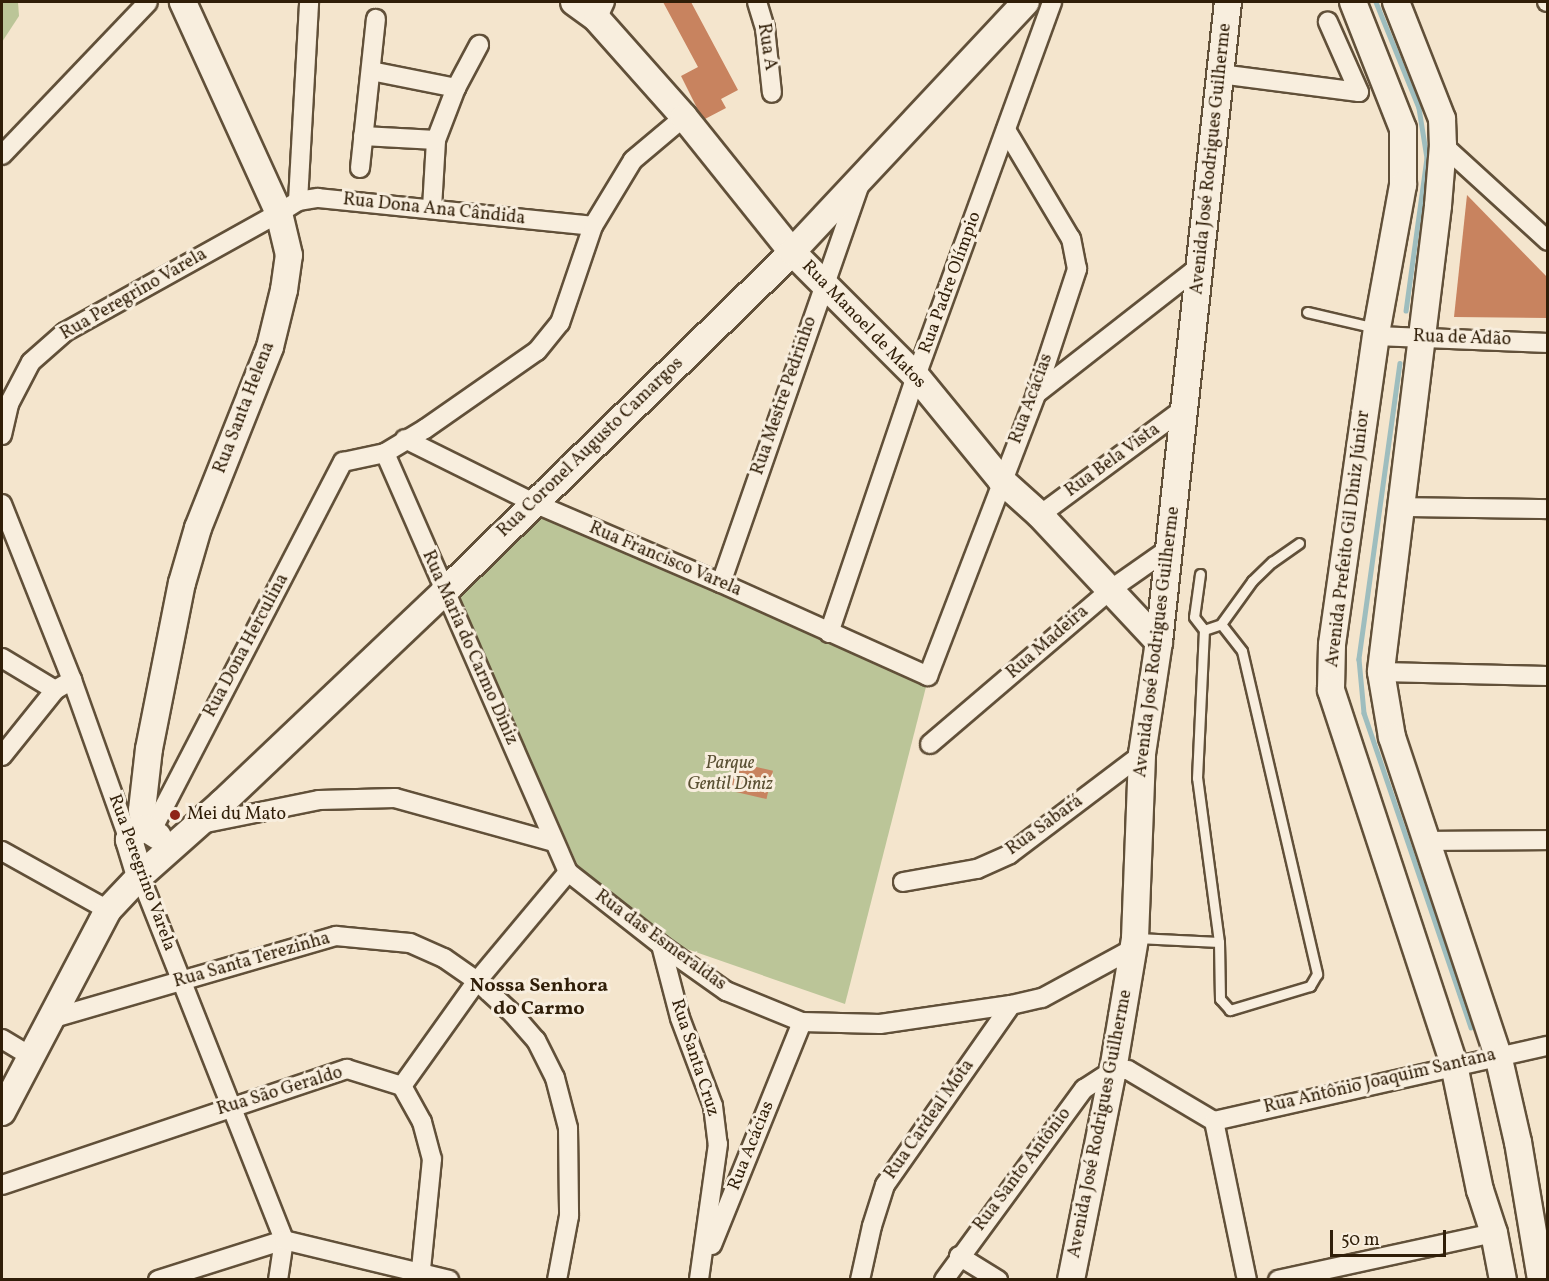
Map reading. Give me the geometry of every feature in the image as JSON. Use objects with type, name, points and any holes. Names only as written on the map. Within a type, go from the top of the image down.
[{"type":"street","points":[[2,155],[148,2]]},
{"type":"street","name":"Rua Santa Helena","points":[[183,2],[288,207]]},
{"type":"street","name":"Rua Santa Helena","points":[[142,834],[149,749],[182,583],[198,528],[270,347],[284,290],[289,255],[288,207],[309,2]]},
{"type":"street","name":"Rua Manoel de Matos","points":[[574,2],[601,10],[792,252],[916,376],[1001,480],[1040,515],[1159,642]]},
{"type":"street","name":"Rua A","points":[[757,2],[765,28],[772,93]]},
{"type":"street","name":"Rua Coronel Augusto Camargos","points":[[140,876],[142,834],[199,824],[444,592],[792,252],[1026,2]]},
{"type":"street","name":"Rua Padre Olímpio","points":[[829,633],[916,376],[1052,2]]},
{"type":"street","name":"Avenida José Rodrigues Guilherme","points":[[1071,1280],[1113,1070],[1134,943],[1142,754],[1170,548],[1228,2]]},
{"type":"street","name":"Avenida Prefeito Gil Diniz Júnior","points":[[1353,2],[1403,129],[1403,185],[1377,332],[1332,645],[1331,690],[1454,1065],[1480,1190],[1494,1233],[1503,1280]]},
{"type":"street","points":[[1396,2],[1442,119],[1443,145],[1382,672],[1392,737],[1429,841],[1498,1055],[1518,1142],[1540,1219],[1541,1280]]},
{"type":"street","points":[[360,168],[376,19]]},
{"type":"street","points":[[1220,74],[1359,92],[1329,22]]},
{"type":"street","points":[[432,208],[435,140],[456,88],[479,45]]},
{"type":"street","points":[[371,71],[456,88]]},
{"type":"street","points":[[385,453],[405,438],[425,429],[537,351],[560,323],[593,226],[633,160],[684,117]]},
{"type":"street","name":"Rua Acácias","points":[[928,676],[1001,480],[1036,394],[1077,269],[1071,240],[1006,130]]},
{"type":"street","points":[[363,136],[435,140]]},
{"type":"street","points":[[1443,145],[1545,233]]},
{"type":"street","name":"Rua Mestre Pedrinho","points":[[721,583],[863,176]]},
{"type":"street","name":"Rua Dona Ana Cândida","points":[[288,207],[318,198],[593,226]]},
{"type":"street","name":"Rua Peregrino Varela","points":[[2,435],[9,404],[31,362],[65,332],[288,207]]},
{"type":"street","points":[[1036,394],[1201,265]]},
{"type":"street","name":"Rua de Adão","points":[[1377,332],[1421,337],[1548,343]]},
{"type":"street","name":"Rua Bela Vista","points":[[1040,515],[1186,407]]},
{"type":"street","name":"Rua Francisco Varela","points":[[405,438],[534,504],[721,583],[928,676]]},
{"type":"street","name":"Rua Dona Herculina","points":[[142,834],[343,462],[385,453]]},
{"type":"street","name":"Rua Maria do Carmo Diniz","points":[[385,453],[554,842]]},
{"type":"street","name":"Rua Peregrino Varela","points":[[2,504],[72,680],[142,834]]},
{"type":"street","points":[[1401,507],[1548,509]]},
{"type":"street","name":"Rua Madeira","points":[[930,744],[1110,590],[1170,548]]},
{"type":"street","points":[[2,658],[55,690]]},
{"type":"street","points":[[1382,672],[1548,676]]},
{"type":"street","points":[[2,756],[55,690],[72,680]]},
{"type":"street","name":"Rua Sabará","points":[[903,882],[976,869],[1010,854],[1142,754]]},
{"type":"street","points":[[199,824],[319,800],[395,798],[554,842]]},
{"type":"street","points":[[1429,841],[1548,840]]},
{"type":"street","name":"Rua das Esmeraldas","points":[[554,842],[568,872],[661,945],[726,991],[802,1022],[880,1024],[1011,1005],[1042,998],[1134,943]]},
{"type":"street","points":[[2,851],[108,910]]},
{"type":"street","points":[[420,1277],[432,1159],[422,1122],[402,1086],[477,981],[568,872]]},
{"type":"street","points":[[2,1112],[108,910],[140,876]]},
{"type":"street","name":"Rua Peregrino Varela","points":[[140,876],[284,1240]]},
{"type":"street","name":"Rua Santa Terezinha","points":[[50,1019],[336,936],[410,943],[444,958],[477,981],[513,1014],[536,1040],[555,1078],[568,1128],[569,1216],[557,1280]]},
{"type":"street","name":"Rua Santa Cruz","points":[[661,945],[680,1018],[713,1106],[718,1144],[700,1275]]},
{"type":"street","name":"Rua Cardeal Mota","points":[[860,1280],[872,1226],[885,1185],[1011,1005]]},
{"type":"street","name":"Rua Acácias","points":[[700,1275],[802,1022]]},
{"type":"street","points":[[2,1039],[30,1056]]},
{"type":"street","name":"Rua Antônio Joaquim Santana","points":[[1214,1121],[1498,1055],[1548,1046]]},
{"type":"street","name":"Rua São Geraldo","points":[[2,1185],[346,1069],[402,1086]]},
{"type":"street","points":[[1113,1070],[1128,1070],[1214,1121],[1247,1280]]},
{"type":"street","name":"Rua Santo Antônio","points":[[944,1280],[959,1256],[1084,1089],[1113,1070]]},
{"type":"street","points":[[1278,1280],[1494,1233]]},
{"type":"street","points":[[278,1280],[284,1240]]},
{"type":"street","points":[[158,1280],[284,1240],[420,1277],[449,1280]]},
{"type":"street","points":[[959,1256],[998,1280]]},
{"type":"lane","points":[[1307,312],[1377,332]]},
{"type":"lane","points":[[1204,630],[1221,624],[1252,581],[1272,562],[1299,543]]},
{"type":"lane","points":[[1200,574],[1194,617],[1204,630],[1197,778],[1219,942],[1220,999],[1230,1010],[1310,986],[1317,974],[1242,651],[1221,624]]},
{"type":"lane","points":[[1134,943],[1219,942]]},
{"type":"green space","points":[[2,2],[18,2],[19,16],[2,42]]},
{"type":"green space","name":"Parque Gentil Diniz","points":[[547,513],[927,683],[845,1004],[684,948],[579,868],[458,597]]},
{"type":"building","points":[[663,2],[691,2],[738,90],[721,99],[726,108],[703,120],[681,76],[698,67]]},
{"type":"building","points":[[1467,195],[1548,278],[1548,318],[1454,317]]},
{"type":"building","points":[[735,762],[773,771],[766,799],[728,790]]},
{"type":"waterway","points":[[1376,2],[1419,108],[1427,158],[1406,311]]},
{"type":"waterway","points":[[1400,363],[1359,659],[1364,713],[1471,1027]]},
{"type":"place","name":"Mei du Mato","points":[[175,815]]},
{"type":"district","name":"Nossa Senhora do Carmo","points":[[539,998]]}]
